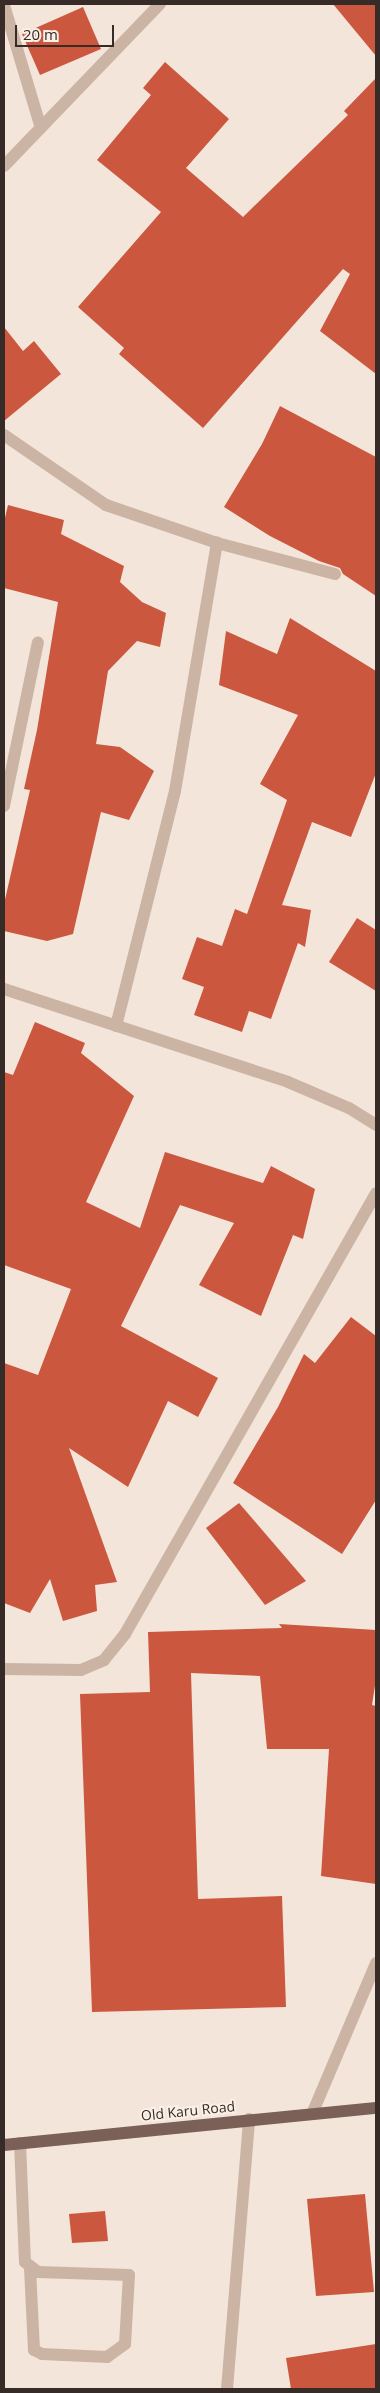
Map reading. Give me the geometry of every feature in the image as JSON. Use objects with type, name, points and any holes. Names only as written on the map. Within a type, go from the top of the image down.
[{"type":"main road","name":"Old Karu Road","points":[[4,2145],[249,2119],[376,2108]]},
{"type":"street","points":[[4,166],[160,4]]},
{"type":"street","points":[[4,5],[41,128]]},
{"type":"street","points":[[4,435],[106,505],[217,543],[335,574]]},
{"type":"street","points":[[116,1026],[174,791],[217,543]]},
{"type":"street","points":[[4,806],[38,642]]},
{"type":"street","points":[[4,989],[288,1082],[349,1108],[376,1125]]},
{"type":"street","points":[[4,1669],[81,1670],[104,1660],[125,1634],[376,1193]]},
{"type":"street","points":[[312,2114],[376,1963]]},
{"type":"street","points":[[227,2389],[249,2119]]},
{"type":"street","points":[[20,2143],[24,2262],[30,2269],[38,2272],[129,2275],[125,2344],[107,2357],[42,2354],[34,2350],[30,2269]]},
{"type":"building","points":[[333,4],[376,4],[376,56]]},
{"type":"building","points":[[83,7],[101,49],[40,75],[22,34]]},
{"type":"building","points":[[165,62],[229,119],[186,168],[243,217],[348,115],[344,111],[376,78],[376,374],[320,331],[350,274],[343,269],[203,428],[119,354],[124,348],[78,307],[161,212],[97,160],[151,95],[143,88]]},
{"type":"building","points":[[4,327],[23,351],[34,341],[61,374],[4,421]]},
{"type":"building","points":[[280,406],[376,457],[376,596],[343,574],[340,568],[319,561],[270,536],[224,507],[262,444]]},
{"type":"building","points":[[8,505],[64,520],[61,534],[124,566],[120,582],[142,602],[166,613],[160,647],[137,641],[108,671],[96,744],[120,747],[154,771],[129,820],[101,812],[73,934],[47,941],[4,931],[4,904],[30,790],[24,789],[37,730],[58,602],[4,588],[4,522]]},
{"type":"building","points":[[290,618],[376,671],[376,773],[351,837],[312,822],[282,905],[311,910],[305,947],[298,943],[271,1019],[249,1011],[242,1032],[194,1015],[204,987],[182,979],[197,937],[222,946],[235,909],[247,914],[287,800],[260,784],[298,715],[219,685],[226,631],[277,654]]},
{"type":"building","points":[[357,918],[376,930],[376,991],[329,962]]},
{"type":"building","points":[[35,1022],[85,1043],[81,1053],[134,1096],[86,1202],[140,1228],[165,1152],[263,1183],[271,1166],[315,1189],[303,1239],[293,1235],[261,1316],[199,1285],[234,1223],[180,1205],[121,1326],[218,1378],[198,1417],[168,1401],[128,1487],[69,1448],[117,1582],[95,1585],[97,1611],[63,1621],[50,1579],[30,1613],[4,1603],[4,1363],[38,1375],[71,1289],[4,1265],[4,1072],[13,1075]]},
{"type":"building","points":[[351,1317],[376,1336],[376,1500],[342,1554],[233,1483],[278,1407],[304,1354],[315,1363]]},
{"type":"building","points":[[239,1503],[306,1581],[265,1605],[206,1528]]},
{"type":"building","points":[[279,1624],[376,1630],[376,1679],[372,1705],[376,1706],[376,1884],[321,1876],[329,1749],[267,1749],[260,1676],[191,1673],[198,1899],[282,1896],[286,2007],[92,2012],[80,1694],[150,1692],[148,1632],[282,1628]]},
{"type":"building","points":[[365,2194],[374,2292],[316,2296],[307,2199]]},
{"type":"building","points":[[105,2211],[108,2241],[72,2243],[69,2214]]},
{"type":"building","points":[[376,2344],[376,2389],[291,2389],[286,2358]]}]
